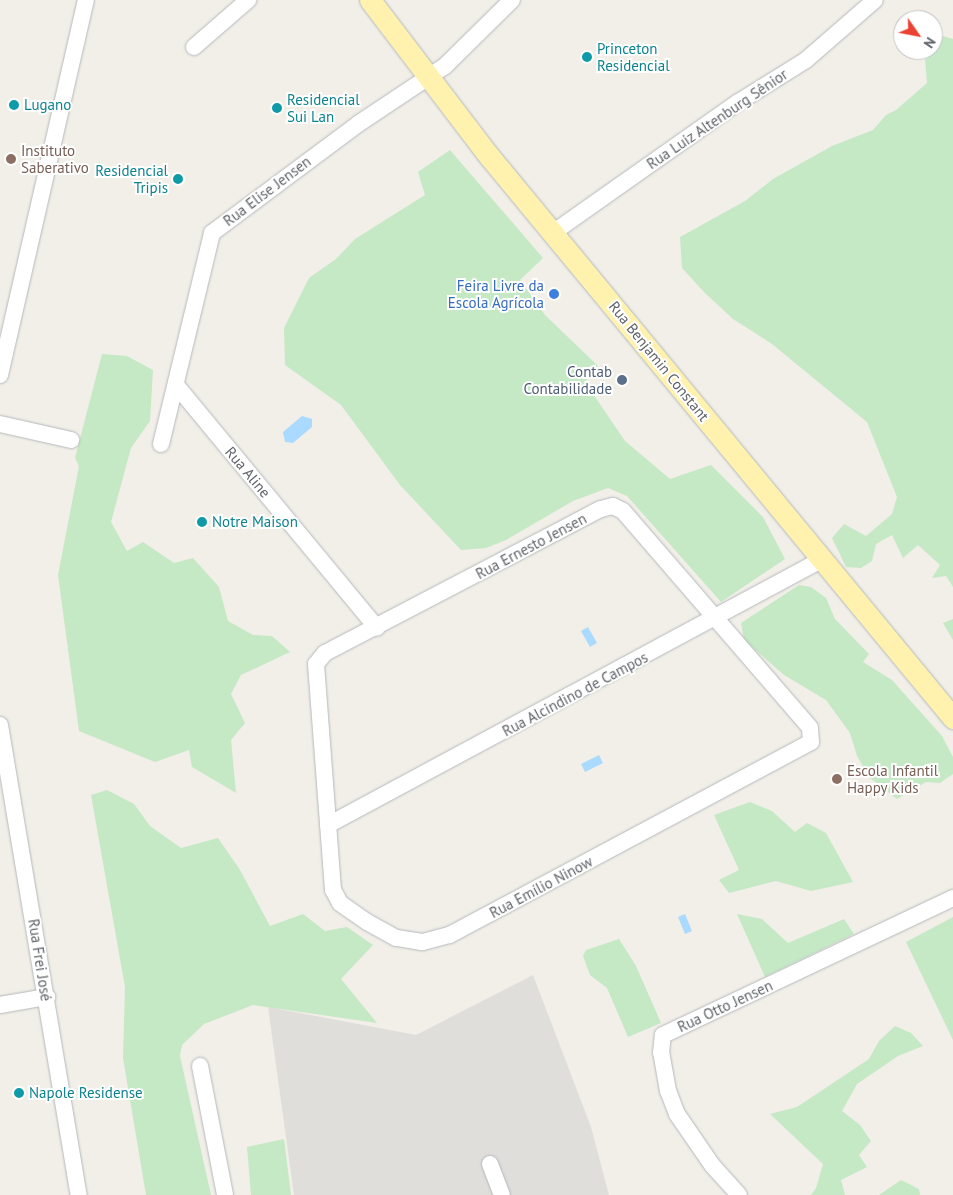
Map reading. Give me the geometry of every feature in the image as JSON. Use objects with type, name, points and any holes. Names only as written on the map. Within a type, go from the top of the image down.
[{"type":"main road","name":"Rua Benjamin Constant","points":[[370,0],[427,77],[821,560],[953,718]]},
{"type":"street","points":[[0,375],[86,0]]},
{"type":"street","points":[[194,47],[248,0]]},
{"type":"street","name":"Rua Elise Jensen","points":[[161,444],[212,233],[427,77],[445,66],[512,0]]},
{"type":"street","name":"Rua Luiz Altenburg Sênior","points":[[554,232],[737,103],[806,60],[875,0]]},
{"type":"street","name":"Rua Aline","points":[[176,385],[376,628]]},
{"type":"street","points":[[0,424],[71,440]]},
{"type":"street","name":"Rua Ernesto Jensen","points":[[316,664],[325,653],[601,509],[613,506],[623,511],[714,620]]},
{"type":"street","name":"Rua Alcindino de Campos","points":[[328,826],[714,620],[821,560]]},
{"type":"street","name":"Rua Emílio Ninow","points":[[316,664],[334,890],[340,903],[396,938],[422,942],[449,935],[806,748],[812,742],[810,728],[714,620]]},
{"type":"street","name":"Rua Frei José","points":[[0,726],[47,997],[78,1195]]},
{"type":"street","name":"Rua Otto Jensen","points":[[739,1195],[712,1165],[677,1114],[668,1091],[661,1053],[663,1036],[953,898]]},
{"type":"street","points":[[0,1005],[47,997]]},
{"type":"street","points":[[200,1066],[224,1195]]},
{"type":"street","points":[[490,1164],[502,1195]]},
{"type":"shaded area","points":[[533,975],[591,1127],[609,1195],[294,1195],[268,1007],[416,1035]]},
{"type":"green space","points":[[943,36],[953,39],[953,587],[946,576],[932,578],[940,565],[918,545],[903,558],[892,535],[876,544],[872,561],[861,568],[846,567],[832,538],[844,524],[866,536],[892,514],[897,497],[867,422],[772,344],[733,319],[705,293],[682,268],[680,237],[745,201],[773,179],[832,146],[873,130],[886,115],[896,110],[927,83],[925,60],[943,60]]},
{"type":"green space","points":[[450,150],[543,258],[520,280],[545,315],[598,366],[585,382],[625,441],[670,479],[711,465],[763,517],[785,559],[721,602],[627,496],[608,488],[573,501],[506,540],[486,548],[461,550],[400,485],[341,405],[285,365],[284,328],[309,278],[336,259],[355,239],[425,195],[418,172]]},
{"type":"green space","points":[[102,354],[127,356],[153,370],[150,421],[131,448],[111,522],[127,551],[143,542],[174,563],[193,558],[219,587],[228,621],[253,635],[272,636],[290,652],[241,675],[231,694],[245,723],[231,740],[236,793],[192,767],[189,750],[155,762],[79,731],[58,575],[79,466],[75,458]]},
{"type":"green space","points":[[799,585],[811,587],[826,598],[835,619],[869,654],[863,662],[892,680],[942,736],[953,757],[953,774],[940,783],[926,782],[897,799],[870,778],[857,756],[850,733],[826,700],[784,675],[744,640],[741,623]]},
{"type":"green space","points":[[953,619],[953,640],[943,623]]},
{"type":"green space","points":[[107,790],[134,804],[150,826],[181,848],[218,838],[240,870],[270,926],[303,914],[325,931],[347,927],[373,945],[341,979],[377,1023],[253,1005],[204,1024],[182,1045],[180,1056],[211,1195],[146,1195],[123,1058],[125,987],[91,795]]},
{"type":"green space","points":[[750,802],[772,811],[795,832],[807,823],[826,833],[853,882],[811,891],[776,881],[729,893],[719,880],[739,870],[714,815]]},
{"type":"green space","points":[[737,914],[762,919],[788,943],[844,919],[854,934],[765,977]]},
{"type":"green space","points":[[953,917],[953,1040],[906,942]]},
{"type":"green space","points":[[619,939],[636,966],[661,1023],[628,1037],[607,988],[590,975],[583,956],[586,950]]},
{"type":"green space","points":[[895,1026],[911,1033],[923,1046],[898,1056],[857,1084],[842,1111],[860,1125],[871,1141],[859,1155],[867,1167],[841,1180],[845,1195],[811,1195],[816,1188],[823,1164],[770,1114],[797,1107],[869,1059],[879,1041]]},
{"type":"green space","points":[[284,1139],[291,1195],[251,1195],[247,1147]]},
{"type":"green space","points":[[901,1180],[919,1189],[920,1195],[879,1195]]},
{"type":"water","points":[[302,416],[312,419],[312,427],[293,443],[285,442],[283,432]]},
{"type":"water","points":[[588,627],[597,643],[590,647],[581,631]]},
{"type":"water","points":[[599,755],[603,763],[585,772],[581,764]]},
{"type":"water","points":[[685,914],[692,931],[685,934],[678,917]]},
{"type":"place","name":"Princeton Residencial","points":[[587,57]]},
{"type":"place","name":"Lugano","points":[[14,105]]},
{"type":"place","name":"Residencial Sui Lan","points":[[277,108]]},
{"type":"place","name":"Instituto Saberativo","points":[[11,159]]},
{"type":"place","name":"Residencial Tripis","points":[[178,179]]},
{"type":"place","name":"Feira Livre da Escola Agrícola","points":[[554,294]]},
{"type":"place","name":"Contab Contabilidade","points":[[622,380]]},
{"type":"place","name":"Notre Maison","points":[[202,522]]},
{"type":"place","name":"Escola Infantil Happy Kids","points":[[837,779]]},
{"type":"place","name":"Napole Residense","points":[[19,1093]]}]
